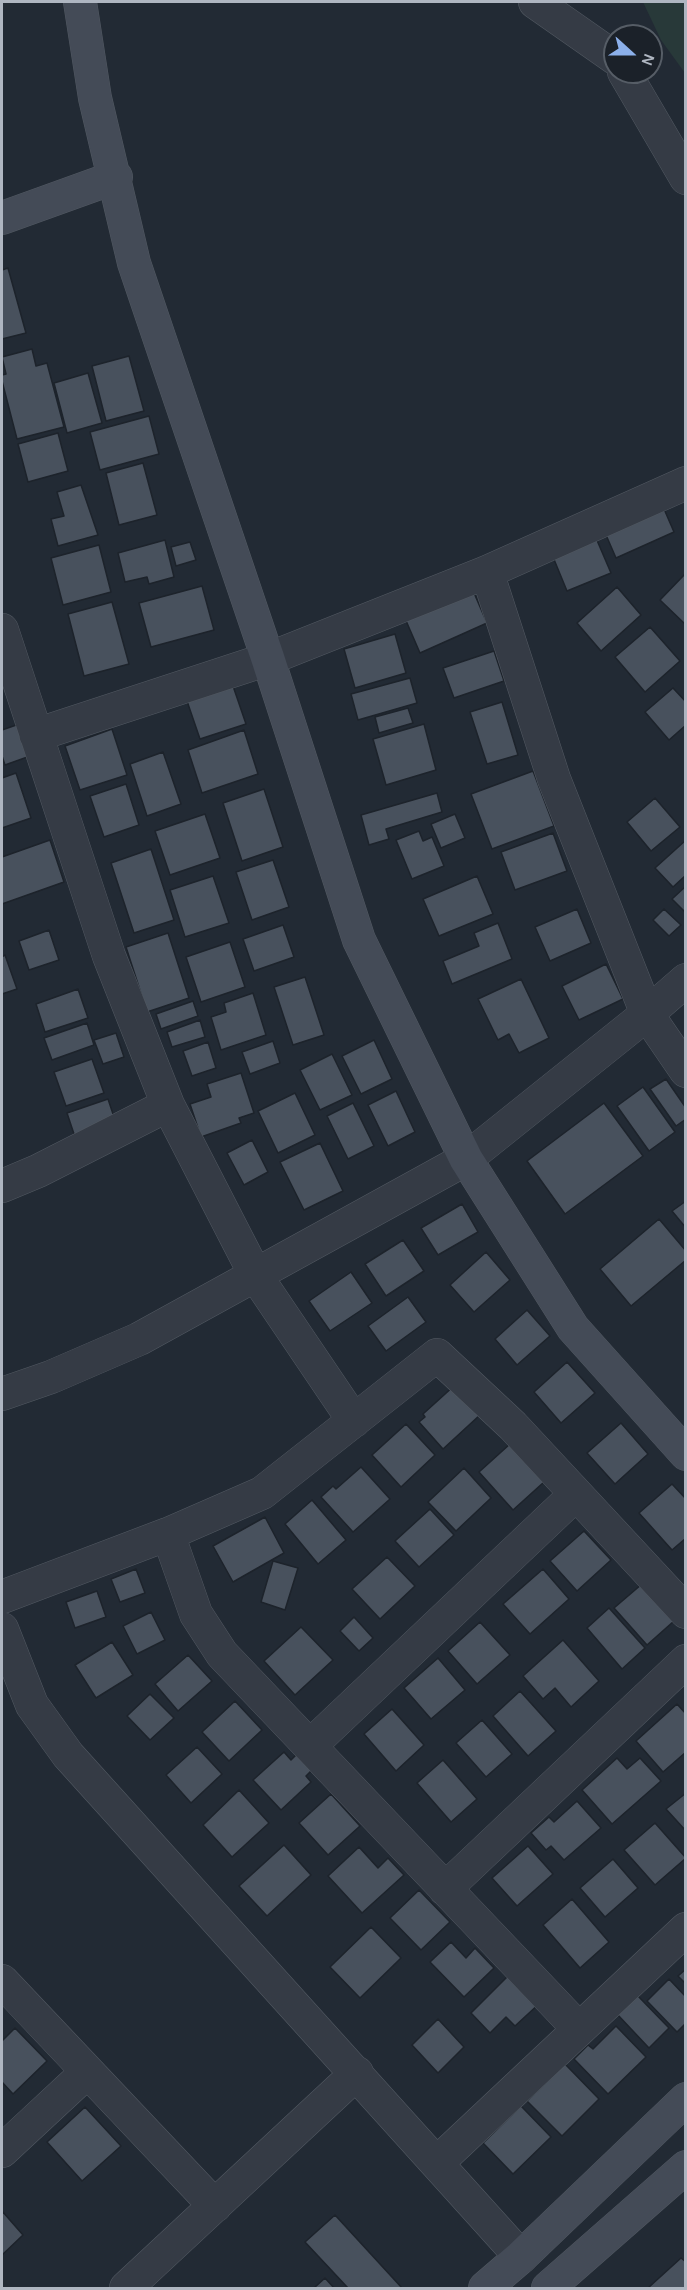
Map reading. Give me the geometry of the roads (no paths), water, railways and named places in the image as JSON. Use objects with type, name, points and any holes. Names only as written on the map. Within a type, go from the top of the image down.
[{"type":"street","points":[[80,2],[95,98],[116,177],[134,263],[268,659],[359,940],[466,1159],[573,1328],[686,1454]]},
{"type":"street","points":[[535,2],[603,50]]},
{"type":"street","points":[[631,84],[686,178]]},
{"type":"street","points":[[2,218],[116,177]]},
{"type":"street","points":[[36,735],[268,659],[681,492]]},
{"type":"street","points":[[487,572],[554,779],[647,1014],[686,1071]]},
{"type":"street","points":[[2,630],[109,956],[168,1105],[256,1276],[354,1421]]},
{"type":"street","points":[[2,1394],[51,1377],[139,1339],[466,1159],[686,980]]},
{"type":"street","points":[[2,1186],[38,1171],[168,1105]]},
{"type":"street","points":[[2,1597],[168,1534],[262,1493],[437,1355],[513,1426],[686,1612]]},
{"type":"street","points":[[310,1746],[576,1494]]},
{"type":"street","points":[[168,1534],[196,1614],[222,1654],[579,2029]]},
{"type":"street","points":[[2,1629],[32,1705],[68,1755],[438,2162],[521,2257]]},
{"type":"street","points":[[445,1889],[686,1660]]},
{"type":"street","points":[[438,2162],[686,1929]]},
{"type":"street","points":[[2,1981],[215,2206]]},
{"type":"street","points":[[2,2151],[87,2072]]},
{"type":"street","points":[[126,2289],[357,2073]]},
{"type":"street","points":[[485,2289],[686,2098]]},
{"type":"street","points":[[550,2288],[686,2167]]}]
